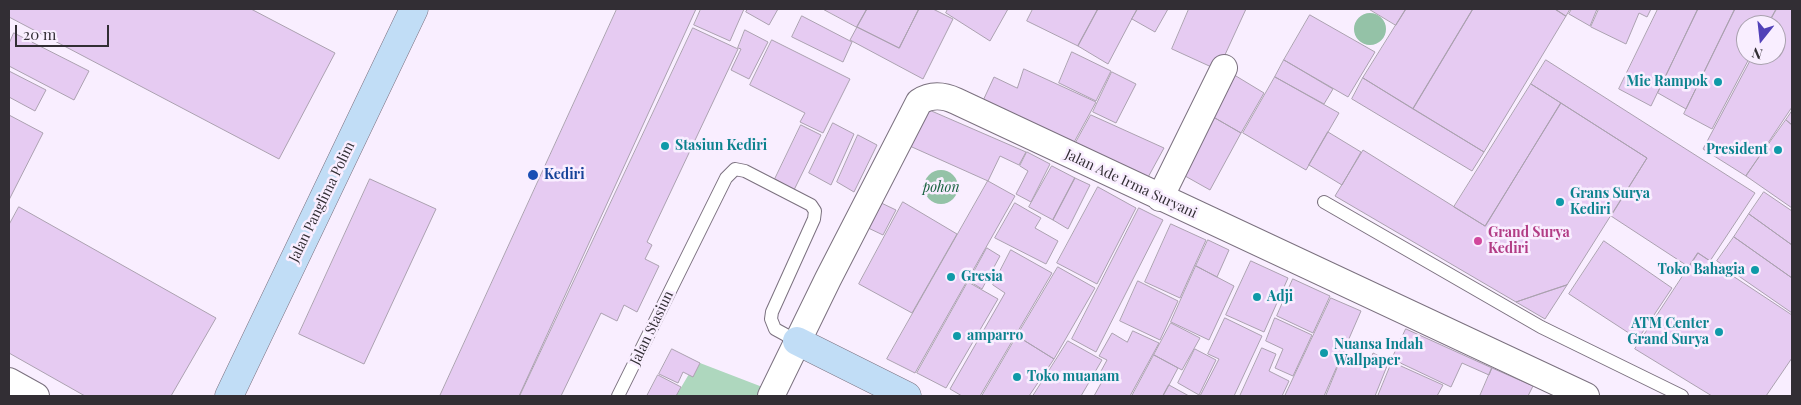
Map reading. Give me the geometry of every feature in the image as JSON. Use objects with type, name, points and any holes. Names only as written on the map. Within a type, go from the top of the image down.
[{"type":"street","name":"Jalan Panglima Polim","points":[[229,396],[414,9]]},
{"type":"street","points":[[1160,198],[1224,68]]},
{"type":"street","name":"Jalan Ade Irma Suryani","points":[[771,396],[797,341],[919,102],[927,96],[945,96],[1586,396]]},
{"type":"street","points":[[797,341],[907,396]]},
{"type":"street","points":[[9,381],[36,396]]},
{"type":"lane","name":"Jalan Stasiun","points":[[618,396],[726,178],[735,168],[811,205],[815,211],[814,219],[772,312],[771,319],[775,329],[797,341]]},
{"type":"lane","points":[[1324,202],[1542,327],[1682,396]]},
{"type":"green space","points":[[1370,13],[1382,17],[1386,29],[1382,41],[1370,45],[1358,41],[1354,29],[1358,17]]},
{"type":"green space","name":"pohon","points":[[941,170],[953,175],[958,187],[953,199],[941,204],[929,199],[924,187],[929,175]]},
{"type":"green space","points":[[700,363],[778,393],[777,396],[676,396],[689,374],[693,376]]},
{"type":"building","points":[[9,9],[251,9],[335,53],[279,159],[9,17]]},
{"type":"building","points":[[617,9],[696,9],[519,396],[440,396]]},
{"type":"building","points":[[701,9],[744,9],[730,41],[694,25]]},
{"type":"building","points":[[748,9],[778,9],[769,25],[746,12]]},
{"type":"building","points":[[823,9],[867,9],[857,27]]},
{"type":"building","points":[[867,9],[919,9],[899,48],[857,27]]},
{"type":"building","points":[[919,9],[933,9],[953,19],[923,79],[850,40],[857,27],[899,48]]},
{"type":"building","points":[[948,9],[1008,9],[990,41],[946,13]]},
{"type":"building","points":[[1033,9],[1098,9],[1078,46],[1027,21]]},
{"type":"building","points":[[1098,9],[1137,9],[1108,64],[1078,46]]},
{"type":"building","points":[[1138,9],[1168,9],[1155,32],[1132,19]]},
{"type":"building","points":[[1189,9],[1246,9],[1218,70],[1172,49]]},
{"type":"building","points":[[1369,9],[1406,9],[1396,25]]},
{"type":"building","points":[[1406,9],[1473,9],[1413,109],[1363,78]]},
{"type":"building","points":[[1473,9],[1555,9],[1566,16],[1484,152],[1413,109]]},
{"type":"building","points":[[1555,9],[1570,9],[1566,16]]},
{"type":"building","points":[[1572,9],[1597,9],[1590,26],[1569,14]]},
{"type":"building","points":[[1599,9],[1651,9],[1647,17],[1639,13],[1626,44],[1591,27]]},
{"type":"building","points":[[1658,9],[1698,9],[1651,106],[1619,89]]},
{"type":"building","points":[[1698,9],[1735,9],[1686,109],[1658,93]]},
{"type":"building","name":"Mie Rampok","points":[[1735,9],[1776,9],[1773,15],[1736,15],[1736,65],[1746,65],[1712,129],[1684,114]]},
{"type":"building","points":[[1777,9],[1792,9],[1792,107],[1746,176],[1703,149],[1748,65],[1786,65],[1786,15],[1774,15]]},
{"type":"building","points":[[1310,15],[1375,52],[1348,97],[1284,60]]},
{"type":"building","points":[[802,16],[852,42],[843,62],[792,37]]},
{"type":"building","name":"Stasiun Kediri","points":[[693,28],[738,49],[647,242],[652,245],[645,259],[659,266],[637,312],[624,305],[617,321],[601,313],[561,396],[520,396]]},
{"type":"building","points":[[745,30],[768,42],[749,79],[731,70],[741,49],[738,48]]},
{"type":"building","points":[[14,33],[89,71],[74,100],[9,66],[9,44]]},
{"type":"building","points":[[772,40],[850,79],[823,133],[800,122],[805,113],[750,85]]},
{"type":"building","points":[[1072,52],[1111,71],[1096,101],[1059,83]]},
{"type":"building","points":[[1284,60],[1333,89],[1324,104],[1275,77]]},
{"type":"building","points":[[1546,60],[1755,193],[1710,261],[1698,253],[1689,267],[1611,216],[1647,158],[1531,84]]},
{"type":"building","points":[[1024,69],[1096,102],[1072,146],[981,105],[994,77],[1017,88]]},
{"type":"building","points":[[9,71],[46,90],[35,111],[9,97]]},
{"type":"building","points":[[1112,72],[1136,84],[1116,123],[1093,112]]},
{"type":"building","points":[[1231,73],[1264,93],[1241,133],[1208,114]]},
{"type":"building","points":[[1275,77],[1339,113],[1306,170],[1243,133]]},
{"type":"building","points":[[1363,78],[1484,152],[1472,171],[1352,99]]},
{"type":"building","points":[[1531,84],[1561,103],[1485,226],[1454,207]]},
{"type":"building","name":"Grans Surya Kediri","points":[[1561,103],[1647,158],[1567,285],[1516,302],[1335,196],[1363,150],[1485,226]]},
{"type":"building","points":[[920,106],[1026,152],[1019,165],[1000,156],[988,181],[903,143]]},
{"type":"building","points":[[1792,111],[1792,125],[1786,120]]},
{"type":"building","points":[[1208,114],[1241,133],[1210,190],[1178,172]]},
{"type":"building","points":[[9,115],[43,133],[9,200]]},
{"type":"building","points":[[1091,115],[1164,148],[1146,181],[1074,146]]},
{"type":"building","name":"President","points":[[1786,120],[1792,125],[1792,208],[1746,176]]},
{"type":"building","points":[[833,123],[854,134],[831,185],[809,173]]},
{"type":"building","points":[[801,125],[821,135],[794,190],[775,179]]},
{"type":"building","points":[[1328,132],[1361,152],[1342,185],[1309,165]]},
{"type":"building","points":[[858,135],[877,145],[854,192],[837,182]]},
{"type":"building","points":[[1027,152],[1050,164],[1031,202],[1016,194],[1028,171],[1020,166]]},
{"type":"building","points":[[1052,166],[1075,178],[1053,220],[1029,207]]},
{"type":"building","points":[[1075,178],[1090,185],[1068,229],[1053,220]]},
{"type":"building","points":[[370,179],[436,209],[364,364],[299,334]]},
{"type":"building","name":"Gresia","points":[[988,181],[1015,196],[915,373],[887,359]]},
{"type":"building","points":[[1098,187],[1136,208],[1097,284],[1057,263]]},
{"type":"building","points":[[1764,192],[1792,211],[1792,245],[1749,214]]},
{"type":"building","points":[[875,200],[896,210],[883,235],[864,226]]},
{"type":"building","points":[[903,202],[957,234],[912,313],[859,284]]},
{"type":"building","points":[[1015,203],[1041,218],[1035,228],[1058,241],[1046,264],[995,238]]},
{"type":"building","points":[[19,207],[216,318],[171,396],[85,396],[9,353],[9,225]]},
{"type":"building","points":[[1139,208],[1163,220],[1096,352],[1072,339]]},
{"type":"building","points":[[1749,214],[1792,245],[1792,278],[1734,237]]},
{"type":"building","points":[[1171,224],[1206,240],[1180,298],[1145,282]]},
{"type":"building","name":"Toko Bahagia","points":[[1734,237],[1792,278],[1792,313],[1717,261]]},
{"type":"building","points":[[1208,240],[1229,250],[1217,277],[1196,266]]},
{"type":"building","points":[[1604,241],[1672,288],[1638,339],[1569,294]]},
{"type":"building","points":[[987,248],[1000,256],[982,289],[969,281]]},
{"type":"building","points":[[1011,250],[1052,273],[980,396],[962,396],[950,389],[1005,293],[993,285]]},
{"type":"building","name":"ATM Center Grand Surya","points":[[1698,253],[1792,315],[1792,358],[1766,396],[1712,396],[1635,349]]},
{"type":"building","name":"Adji","points":[[1251,261],[1288,278],[1264,332],[1226,315]]},
{"type":"building","points":[[1196,266],[1234,286],[1209,340],[1171,322]]},
{"type":"building","points":[[1058,267],[1095,288],[1054,359],[1017,336]]},
{"type":"building","points":[[1293,279],[1330,296],[1313,333],[1277,316]]},
{"type":"building","points":[[1138,281],[1178,301],[1160,340],[1120,321]]},
{"type":"building","name":"amparro","points":[[968,282],[998,299],[946,388],[917,373]]},
{"type":"building","points":[[1567,285],[1545,319],[1516,302],[1542,293]]},
{"type":"building","name":"Nuansa Indah Wallpaper","points":[[1331,298],[1361,311],[1324,396],[1285,396]]},
{"type":"building","points":[[1225,318],[1262,336],[1234,396],[1200,396],[1219,359],[1208,354]]},
{"type":"building","points":[[1275,318],[1312,335],[1293,376],[1275,368],[1283,349],[1266,341]]},
{"type":"building","points":[[1171,323],[1200,338],[1182,370],[1154,355]]},
{"type":"building","points":[[1406,329],[1492,368],[1489,375],[1462,363],[1451,387],[1392,359]]},
{"type":"building","points":[[1133,331],[1159,343],[1130,396],[1094,396],[1105,376],[1100,373],[1107,360],[1099,356],[1112,333],[1127,342]]},
{"type":"building","name":"Toko muanam","points":[[1017,336],[1054,359],[1029,396],[982,396]]},
{"type":"building","points":[[1068,341],[1102,360],[1081,396],[1033,396]]},
{"type":"building","points":[[1262,348],[1276,354],[1269,371],[1289,381],[1282,396],[1240,396]]},
{"type":"building","points":[[672,349],[700,363],[693,377],[683,372],[678,383],[659,374]]},
{"type":"building","points":[[1195,349],[1216,360],[1199,395],[1178,383]]},
{"type":"building","points":[[1344,352],[1369,364],[1373,353],[1389,361],[1375,396],[1326,396]]},
{"type":"building","points":[[1154,355],[1178,368],[1169,385],[1163,396],[1132,396]]},
{"type":"building","points":[[1392,362],[1443,385],[1437,396],[1378,396]]},
{"type":"building","points":[[1492,368],[1533,386],[1528,396],[1480,396]]},
{"type":"building","points":[[658,375],[681,387],[676,396],[647,396]]},
{"type":"building","points":[[1169,385],[1189,396],[1163,396]]},
{"type":"place","name":"Mie Rampok","points":[[1718,82]]},
{"type":"place","name":"Stasiun Kediri","points":[[665,146]]},
{"type":"place","name":"President","points":[[1778,150]]},
{"type":"place","name":"Kediri","points":[[533,175]]},
{"type":"place","name":"Grans Surya Kediri","points":[[1560,202]]},
{"type":"place","name":"Grand Surya Kediri","points":[[1478,241]]},
{"type":"place","name":"Toko Bahagia","points":[[1755,270]]},
{"type":"place","name":"Gresia","points":[[951,277]]},
{"type":"place","name":"Adji","points":[[1257,297]]},
{"type":"place","name":"ATM Center Grand Surya","points":[[1719,332]]},
{"type":"place","name":"amparro","points":[[957,336]]},
{"type":"place","name":"Nuansa Indah Wallpaper","points":[[1324,353]]},
{"type":"place","name":"Toko muanam","points":[[1017,377]]}]
